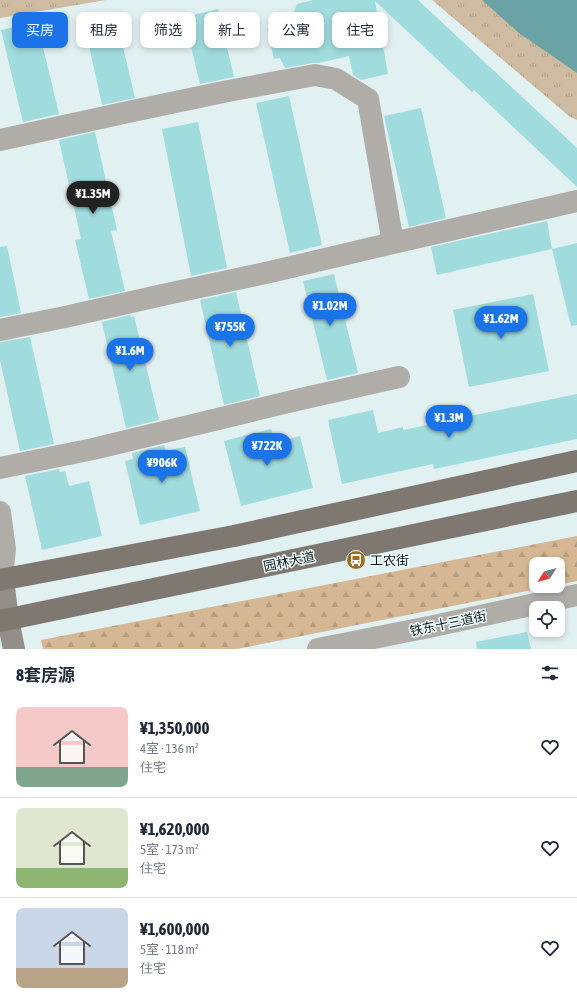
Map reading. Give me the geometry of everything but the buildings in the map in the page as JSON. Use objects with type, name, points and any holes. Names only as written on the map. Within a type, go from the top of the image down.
[{"type":"main road","points":[[1,585],[577,461]]},
{"type":"main road","name":"园林大道","points":[[4,620],[577,501]]},
{"type":"street","points":[[0,140],[136,110],[316,75],[336,79],[368,99],[393,243]]},
{"type":"street","points":[[0,330],[270,272],[577,201]]},
{"type":"street","points":[[0,468],[100,448],[301,399],[399,377]]},
{"type":"street","points":[[0,512],[5,549],[1,585],[4,620],[14,649]]},
{"type":"street","name":"铁东十三道街","points":[[318,649],[577,595]]},
{"type":"green space","points":[[0,0],[106,0],[35,12],[12,12],[12,16],[0,18]]},
{"type":"green space","points":[[432,0],[577,0],[577,120],[569,116]]},
{"type":"green space","points":[[577,536],[577,581],[565,584],[565,557],[529,557],[529,591],[237,649],[43,649],[41,640]]},
{"type":"water","points":[[482,0],[577,0],[577,73],[519,33]]},
{"type":"place","name":"工农街","points":[[356,560]]}]
